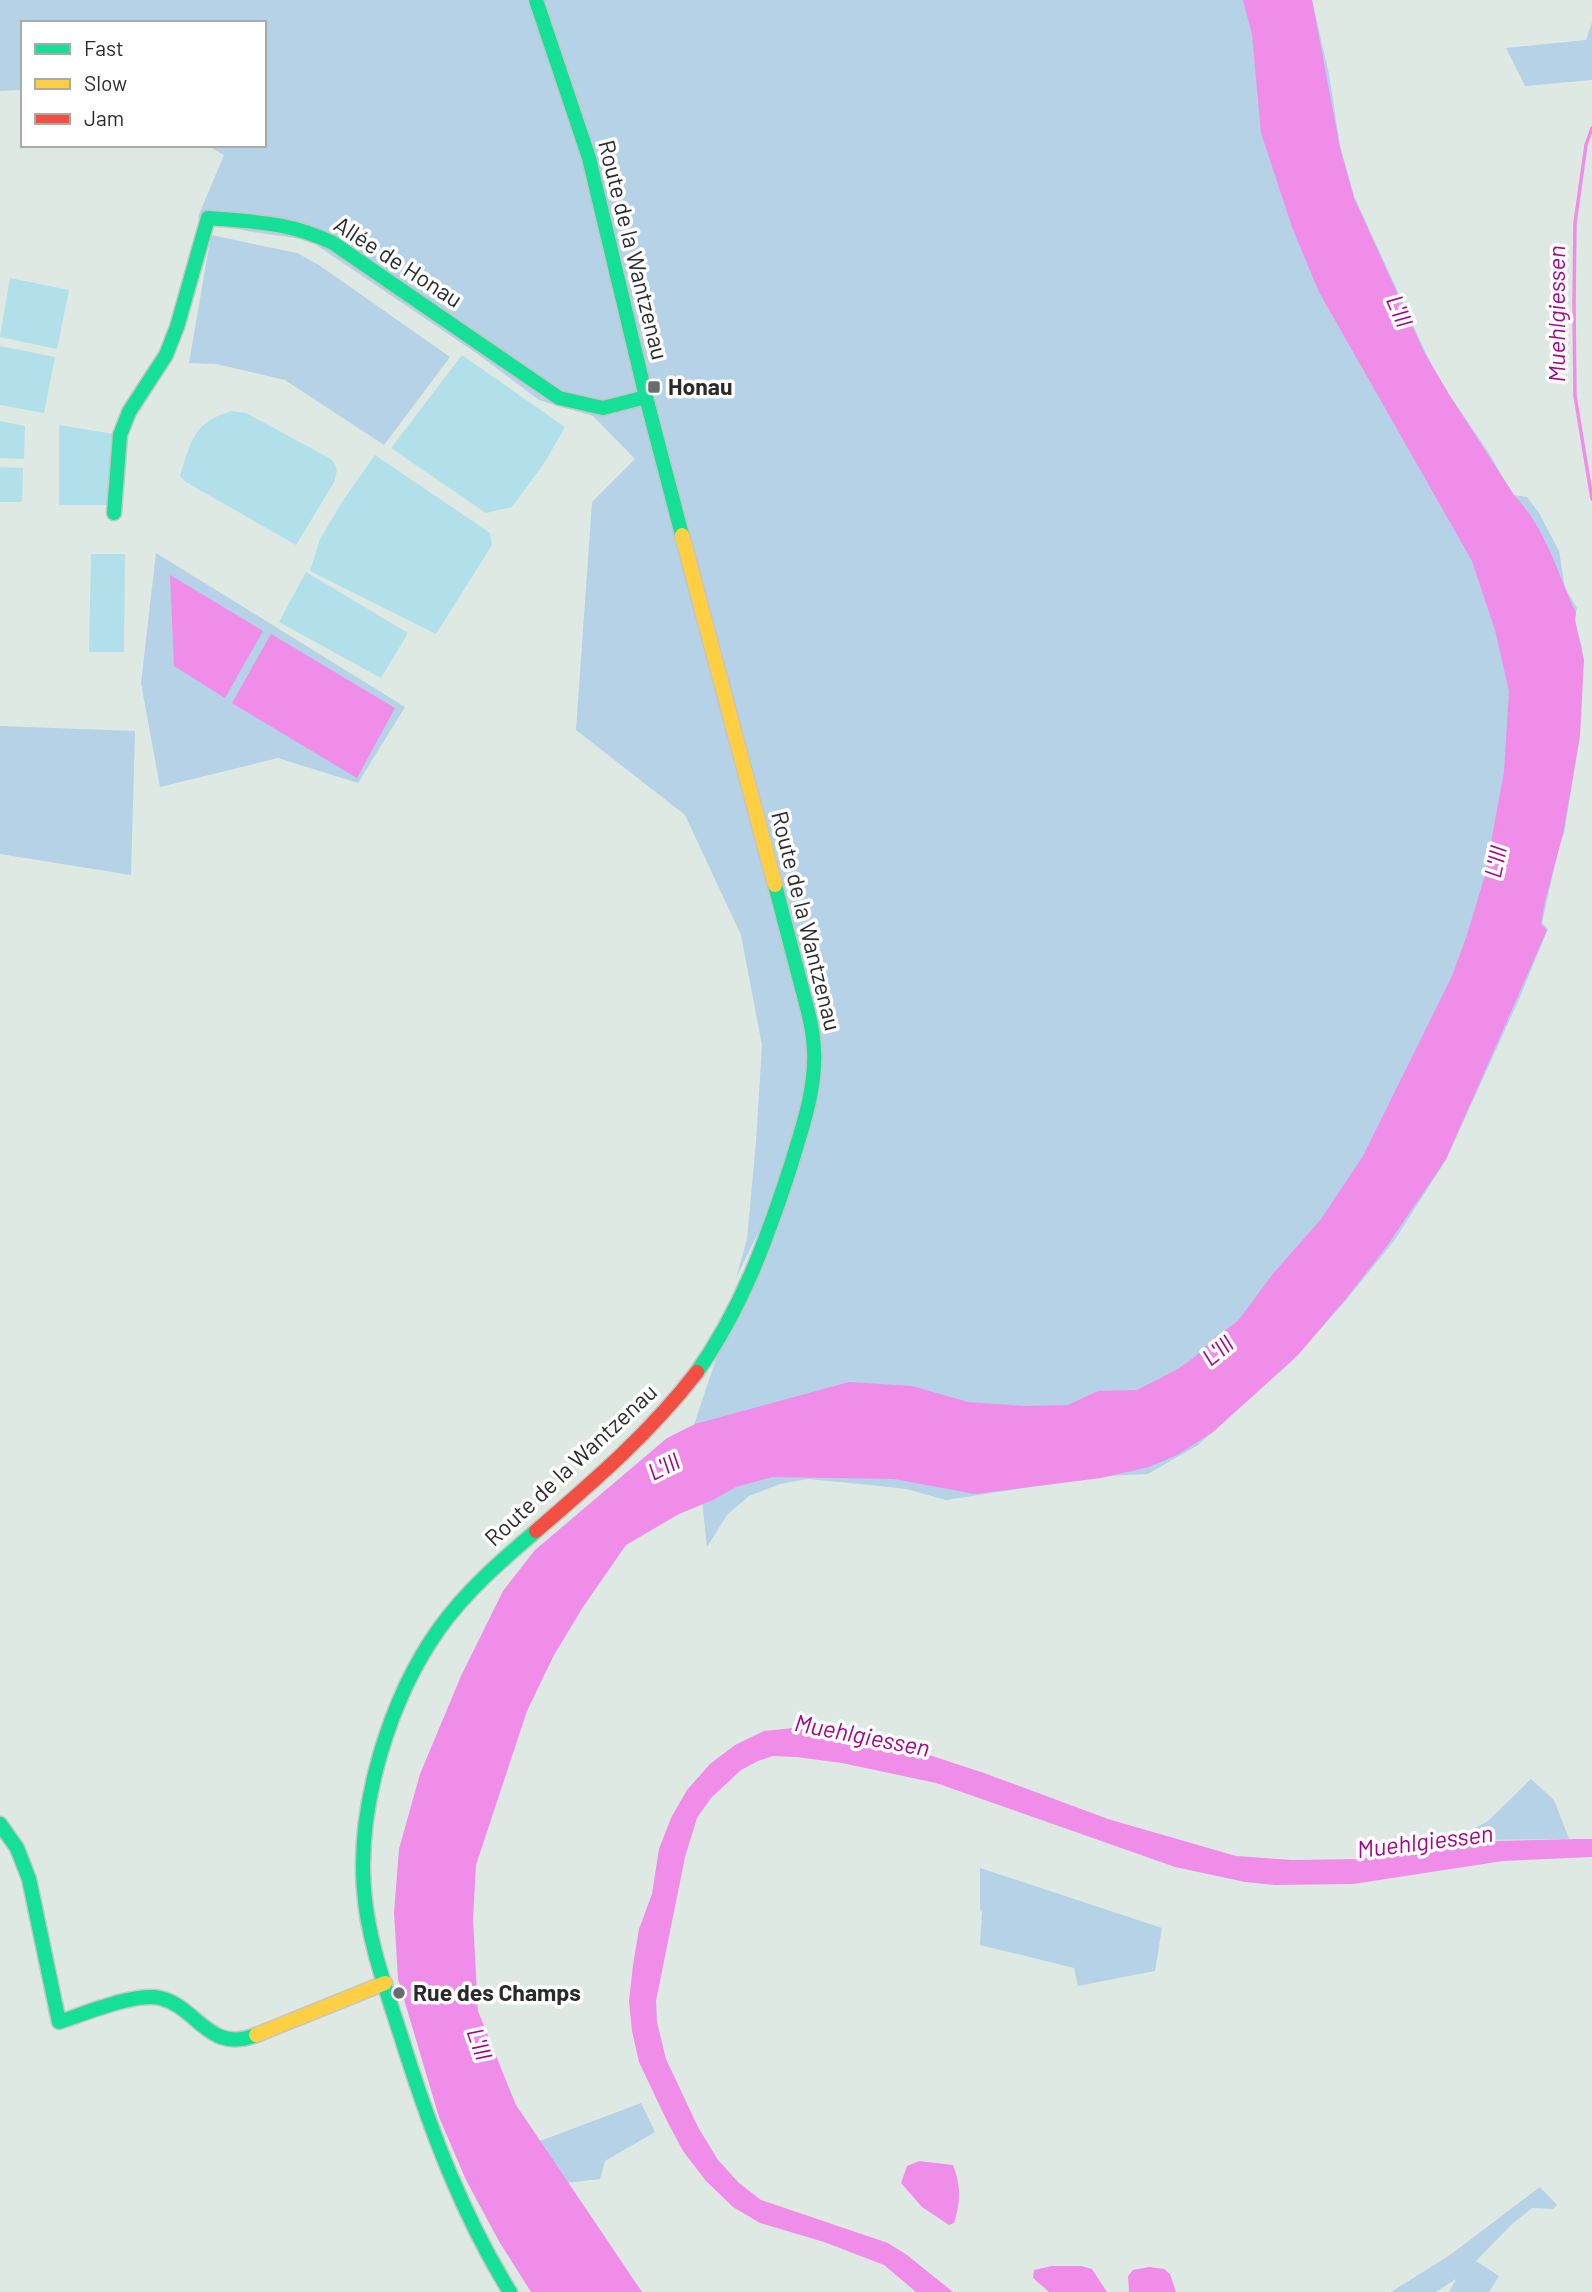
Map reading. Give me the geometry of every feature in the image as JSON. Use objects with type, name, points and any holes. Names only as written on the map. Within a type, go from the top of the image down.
[{"type":"main road","name":"Route de la Wantzenau","points":[[510,2292],[480,2242],[440,2157],[424,2113],[370,1927],[364,1888],[366,1829],[376,1774],[393,1715],[412,1671],[450,1613],[481,1580],[642,1434],[678,1396],[712,1351],[753,1275],[773,1224],[807,1107],[813,1082],[814,1056],[810,1019],[646,397],[589,158],[536,0]]},
{"type":"main road","name":"Allée de Honau","points":[[114,513],[120,435],[129,412],[166,355],[177,327],[200,237],[208,219],[285,225],[308,231],[333,243],[559,398],[603,408],[646,397]]},
{"type":"main road","points":[[0,1824],[17,1848],[29,1879],[59,2022],[143,1996],[161,1998],[176,2005],[208,2032],[226,2039],[246,2039],[385,1983]]},
{"type":"shaded area","points":[[0,0],[1312,0],[1329,74],[1340,145],[1354,196],[1436,375],[1489,453],[1513,495],[1527,497],[1539,513],[1559,551],[1565,588],[1577,608],[1574,620],[1582,647],[1583,669],[1580,735],[1564,834],[1542,923],[1548,929],[1520,997],[1446,1160],[1394,1241],[1290,1363],[1198,1445],[1148,1474],[1104,1476],[946,1500],[906,1489],[808,1479],[780,1484],[749,1496],[727,1515],[707,1547],[694,1425],[758,1233],[736,1278],[747,1239],[762,1045],[741,935],[685,815],[576,730],[592,502],[635,459],[593,416],[539,400],[479,355],[309,240],[246,231],[198,217],[224,155],[210,147],[266,147],[266,21],[21,21],[21,90],[0,91]]},
{"type":"shaded area","points":[[1592,22],[1592,80],[1525,86],[1506,48],[1586,40]]},
{"type":"shaded area","points":[[211,235],[297,253],[319,265],[450,357],[384,445],[285,380],[216,364],[189,363]]},
{"type":"shaded area","points":[[10,278],[69,290],[57,349],[0,337]]},
{"type":"shaded area","points":[[0,346],[55,357],[44,413],[0,405]]},
{"type":"shaded area","points":[[462,355],[565,427],[545,462],[512,507],[486,513],[391,448]]},
{"type":"shaded area","points":[[232,411],[246,413],[331,459],[335,465],[333,484],[296,545],[180,476],[196,434],[209,420]]},
{"type":"shaded area","points":[[0,421],[25,426],[24,459],[0,458]]},
{"type":"shaded area","points":[[59,425],[114,434],[109,505],[59,505]]},
{"type":"shaded area","points":[[375,455],[490,533],[492,545],[436,634],[310,571],[320,539]]},
{"type":"shaded area","points":[[0,467],[23,468],[22,502],[0,502]]},
{"type":"shaded area","points":[[156,553],[405,707],[358,783],[278,758],[160,787],[141,683]]},
{"type":"shaded area","points":[[91,554],[125,554],[124,652],[89,652]]},
{"type":"shaded area","points":[[306,572],[408,633],[381,678],[279,622]]},
{"type":"shaded area","points":[[0,726],[135,731],[131,875],[0,854]]},
{"type":"shaded area","points":[[1531,1779],[1554,1800],[1569,1839],[1476,1840],[1478,1834],[1475,1828],[1488,1821]]},
{"type":"shaded area","points":[[980,1868],[1162,1928],[1155,1971],[1078,1986],[1074,1968],[980,1945]]},
{"type":"shaded area","points":[[641,2103],[655,2132],[605,2161],[600,2179],[566,2183],[540,2141]]},
{"type":"shaded area","points":[[1540,2187],[1557,2205],[1553,2209],[1532,2208],[1476,2261],[1499,2276],[1489,2292],[1449,2292],[1456,2279],[1436,2292],[1391,2292],[1450,2255]]},
{"type":"water","name":"L'Ill","points":[[1243,0],[1312,0],[1340,148],[1354,198],[1423,350],[1514,495],[1534,521],[1576,613],[1575,620],[1584,660],[1580,736],[1563,834],[1541,924],[1547,930],[1446,1159],[1387,1246],[1298,1355],[1213,1432],[1177,1455],[1149,1467],[1101,1478],[975,1494],[894,1479],[772,1477],[736,1487],[679,1514],[626,1545],[554,1655],[527,1711],[476,1865],[473,1919],[478,2011],[516,2105],[642,2292],[531,2292],[500,2243],[466,2180],[439,2117],[398,1979],[394,1913],[399,1849],[420,1774],[461,1676],[503,1591],[535,1550],[667,1438],[695,1424],[849,1382],[912,1386],[968,1402],[1027,1406],[1068,1405],[1098,1391],[1137,1390],[1178,1369],[1238,1321],[1272,1275],[1321,1219],[1363,1156],[1452,976],[1467,935],[1485,875],[1504,772],[1509,691],[1495,630],[1472,561],[1319,292],[1293,230],[1261,133],[1252,34]]},
{"type":"water","points":[[170,575],[263,631],[225,698],[174,666]]},
{"type":"water","points":[[271,634],[395,708],[357,778],[232,703]]},
{"type":"water","points":[[793,1728],[920,1752],[1108,1819],[1236,1856],[1293,1860],[1359,1859],[1449,1842],[1592,1839],[1592,1857],[1503,1861],[1353,1884],[1275,1885],[1245,1882],[1175,1867],[936,1783],[842,1763],[796,1757],[773,1756],[741,1770],[711,1798],[697,1818],[685,1857],[656,2001],[657,2022],[666,2059],[698,2127],[718,2160],[739,2183],[761,2200],[888,2243],[953,2292],[916,2292],[884,2265],[824,2242],[760,2223],[733,2207],[706,2181],[683,2151],[639,2062],[632,2031],[629,2001],[639,1929],[652,1894],[659,1849],[671,1818],[687,1790],[710,1764],[735,1745],[764,1731]]},
{"type":"water","points":[[919,2161],[953,2165],[959,2194],[954,2223],[949,2225],[922,2207],[901,2183],[907,2166]]},
{"type":"water","points":[[1052,2266],[1081,2266],[1092,2269],[1107,2292],[1049,2292],[1033,2278],[1034,2270]]},
{"type":"water","points":[[1149,2267],[1164,2269],[1170,2274],[1176,2292],[1129,2292],[1128,2276],[1133,2270]]},
{"type":"waterway","name":"Muehlgiessen","points":[[1592,128],[1586,145],[1575,223],[1574,304],[1575,396],[1592,499]]},
{"type":"traffic: fast","points":[[536,0],[589,158],[682,535]]},
{"type":"traffic: fast","points":[[114,513],[120,435],[129,412],[166,355],[177,327],[208,218],[287,227],[333,243],[559,398],[603,408],[646,397]]},
{"type":"traffic: fast","points":[[697,1372],[727,1323],[763,1246],[791,1165],[811,1094],[814,1065],[812,1031],[775,885]]},
{"type":"traffic: fast","points":[[510,2292],[463,2204],[415,2081],[370,1930],[364,1890],[363,1857],[366,1823],[380,1754],[392,1719],[421,1657],[439,1629],[472,1589],[536,1531]]},
{"type":"traffic: fast","points":[[0,1824],[17,1848],[29,1879],[59,2022],[110,2005],[150,1997],[173,2003],[204,2027],[226,2038],[240,2039],[256,2035]]},
{"type":"traffic: slow","points":[[682,535],[775,885]]},
{"type":"traffic: slow","points":[[256,2035],[385,1983]]},
{"type":"traffic: jam","points":[[536,1531],[641,1436],[697,1372]]},
{"type":"place","name":"Honau","points":[[654,387]]},
{"type":"place","name":"Rue des Champs","points":[[399,1993]]}]
